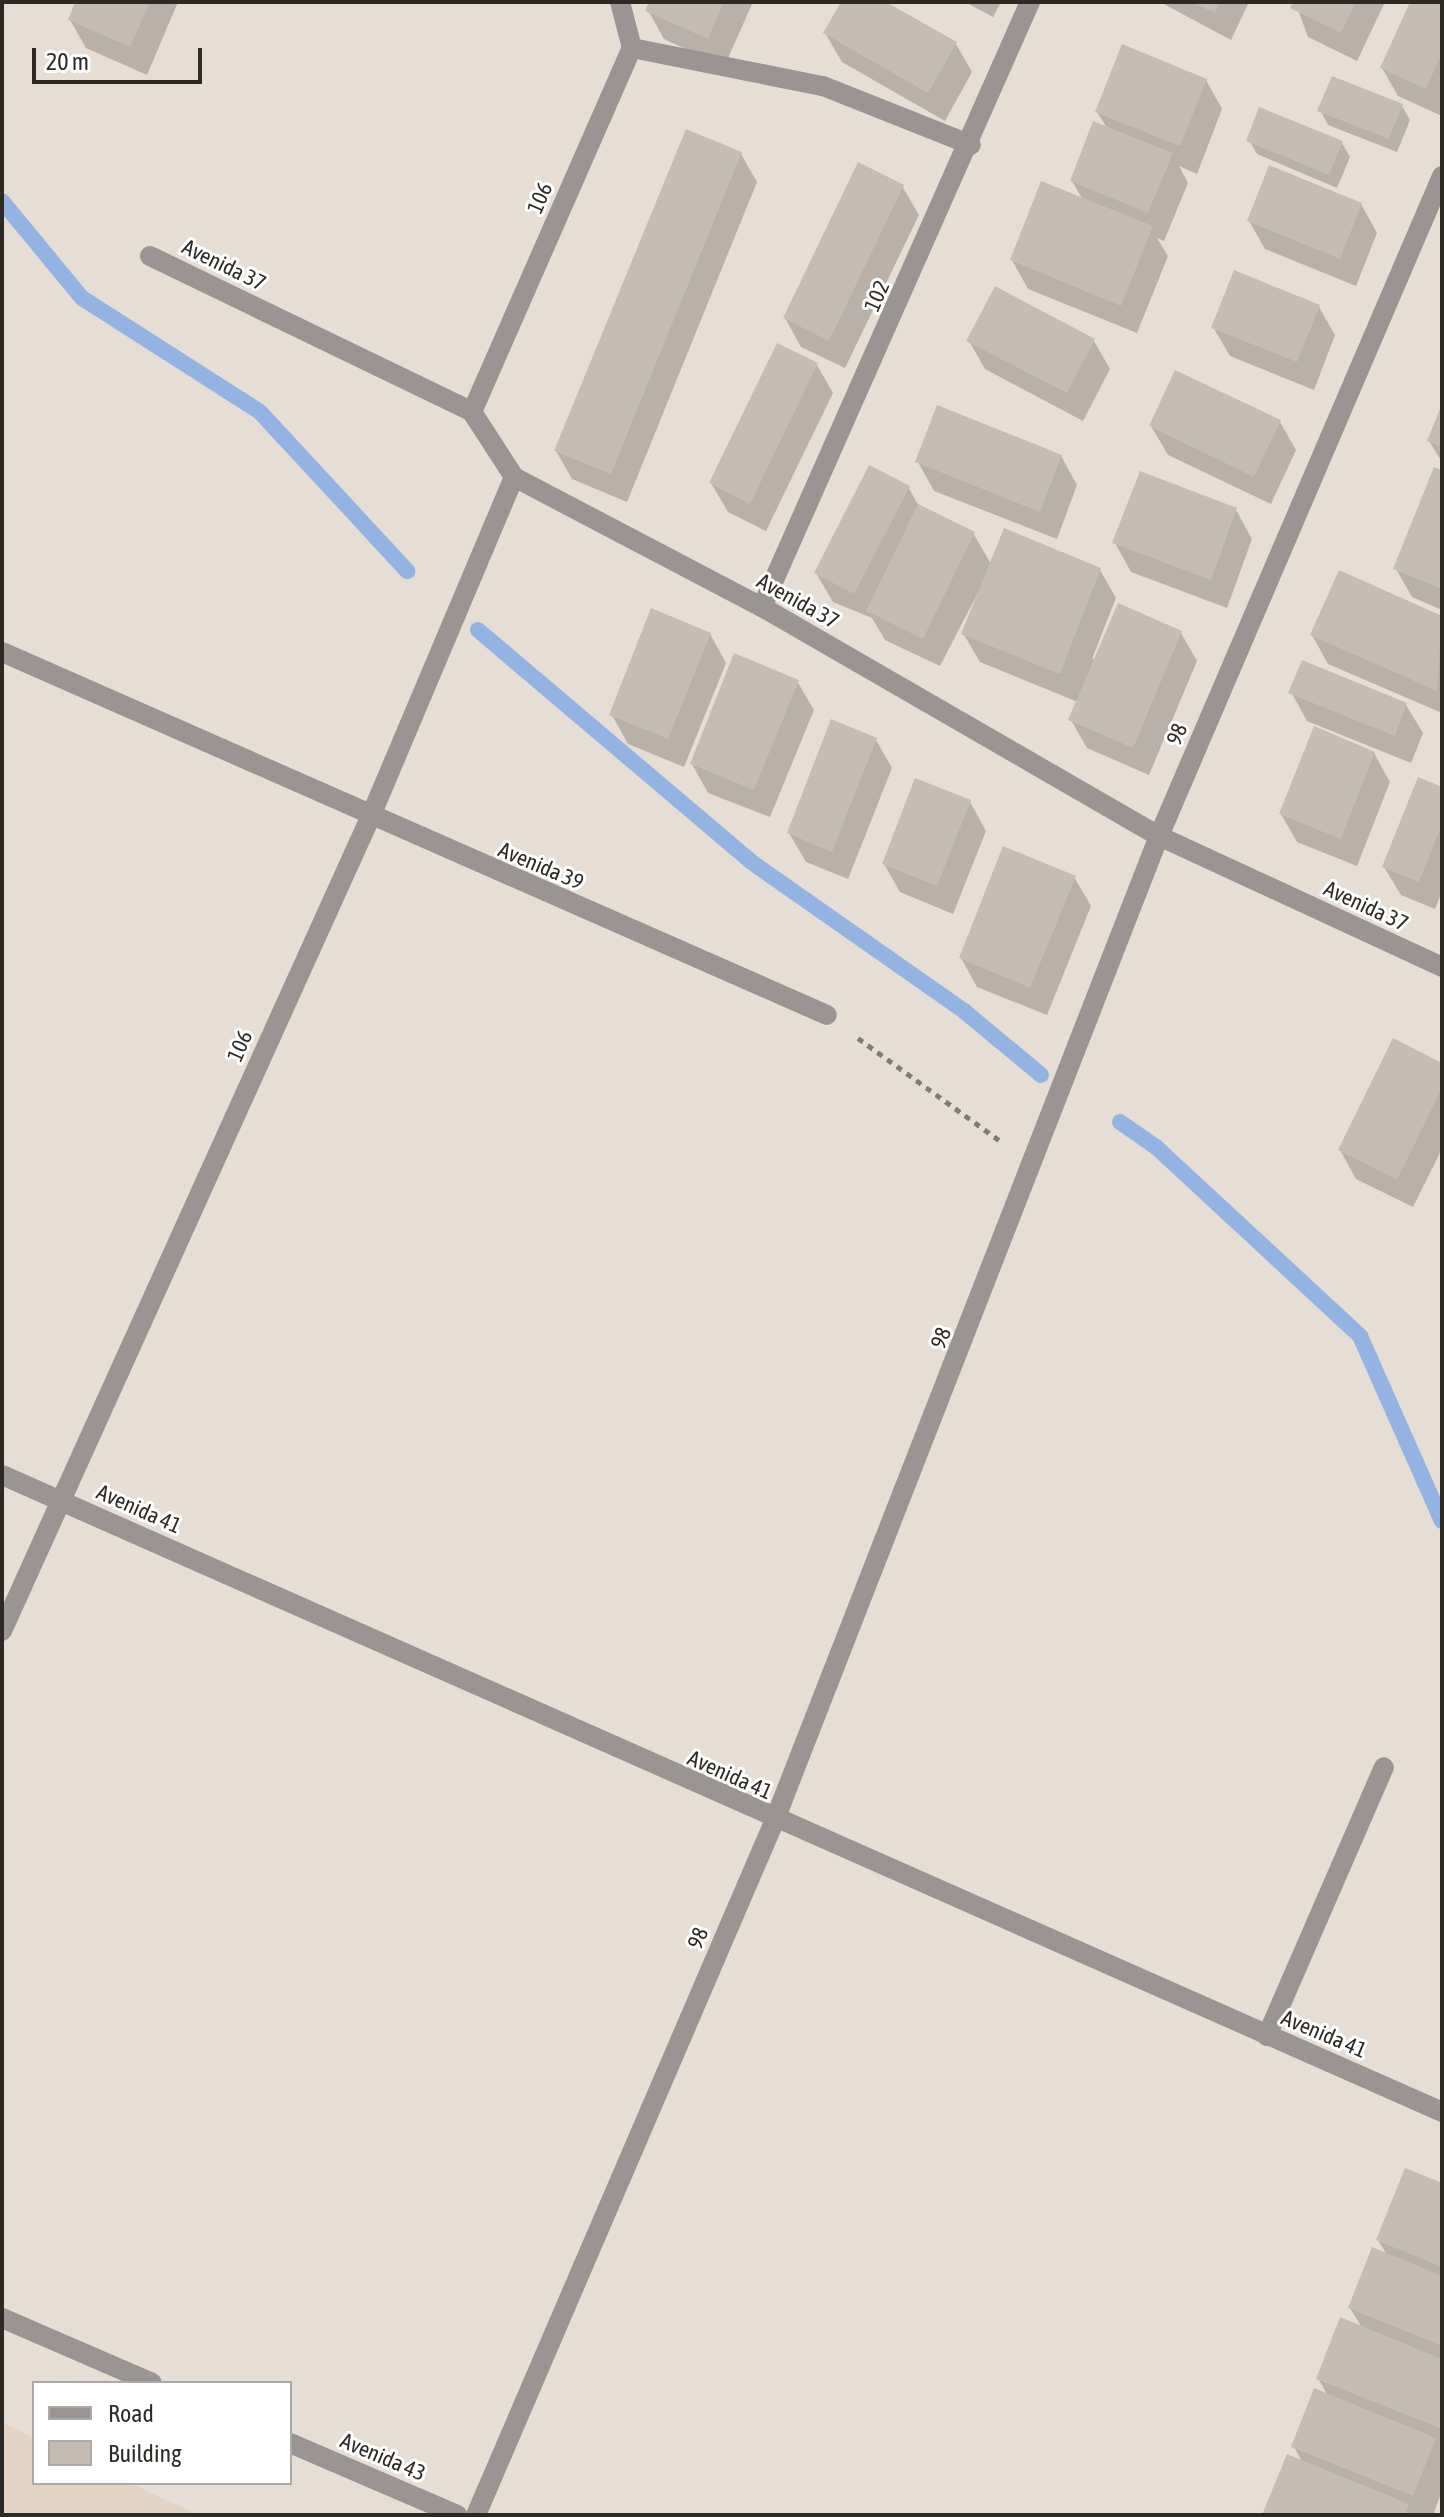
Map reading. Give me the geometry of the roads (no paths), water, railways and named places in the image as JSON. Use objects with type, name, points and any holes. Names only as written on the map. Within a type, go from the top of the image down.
[{"type":"street","points":[[620,2],[632,48],[823,86],[971,145]]},
{"type":"street","name":"102","points":[[762,607],[971,145],[1030,2]]},
{"type":"street","name":"106","points":[[472,412],[632,48]]},
{"type":"street","name":"98","points":[[476,2515],[774,1822],[1035,1167],[1159,836],[1442,176]]},
{"type":"street","name":"Avenida 37","points":[[150,256],[472,412],[514,477],[762,607],[1159,836],[1442,967]]},
{"type":"street","name":"106","points":[[2,1631],[370,818],[514,477]]},
{"type":"street","name":"Avenida 39","points":[[2,652],[370,818],[827,1015]]},
{"type":"street","name":"Avenida 41","points":[[2,1475],[774,1822],[1442,2112]]},
{"type":"street","points":[[1267,2036],[1384,1767]]},
{"type":"street","points":[[2,2318],[147,2381]]},
{"type":"street","name":"Avenida 43","points":[[292,2444],[457,2515]]},
{"type":"waterway","points":[[2,201],[82,298],[260,412],[407,571]]},
{"type":"waterway","points":[[478,630],[750,861],[964,1011],[1041,1075]]},
{"type":"waterway","points":[[1120,1122],[1156,1147],[1360,1336],[1442,1521]]}]
